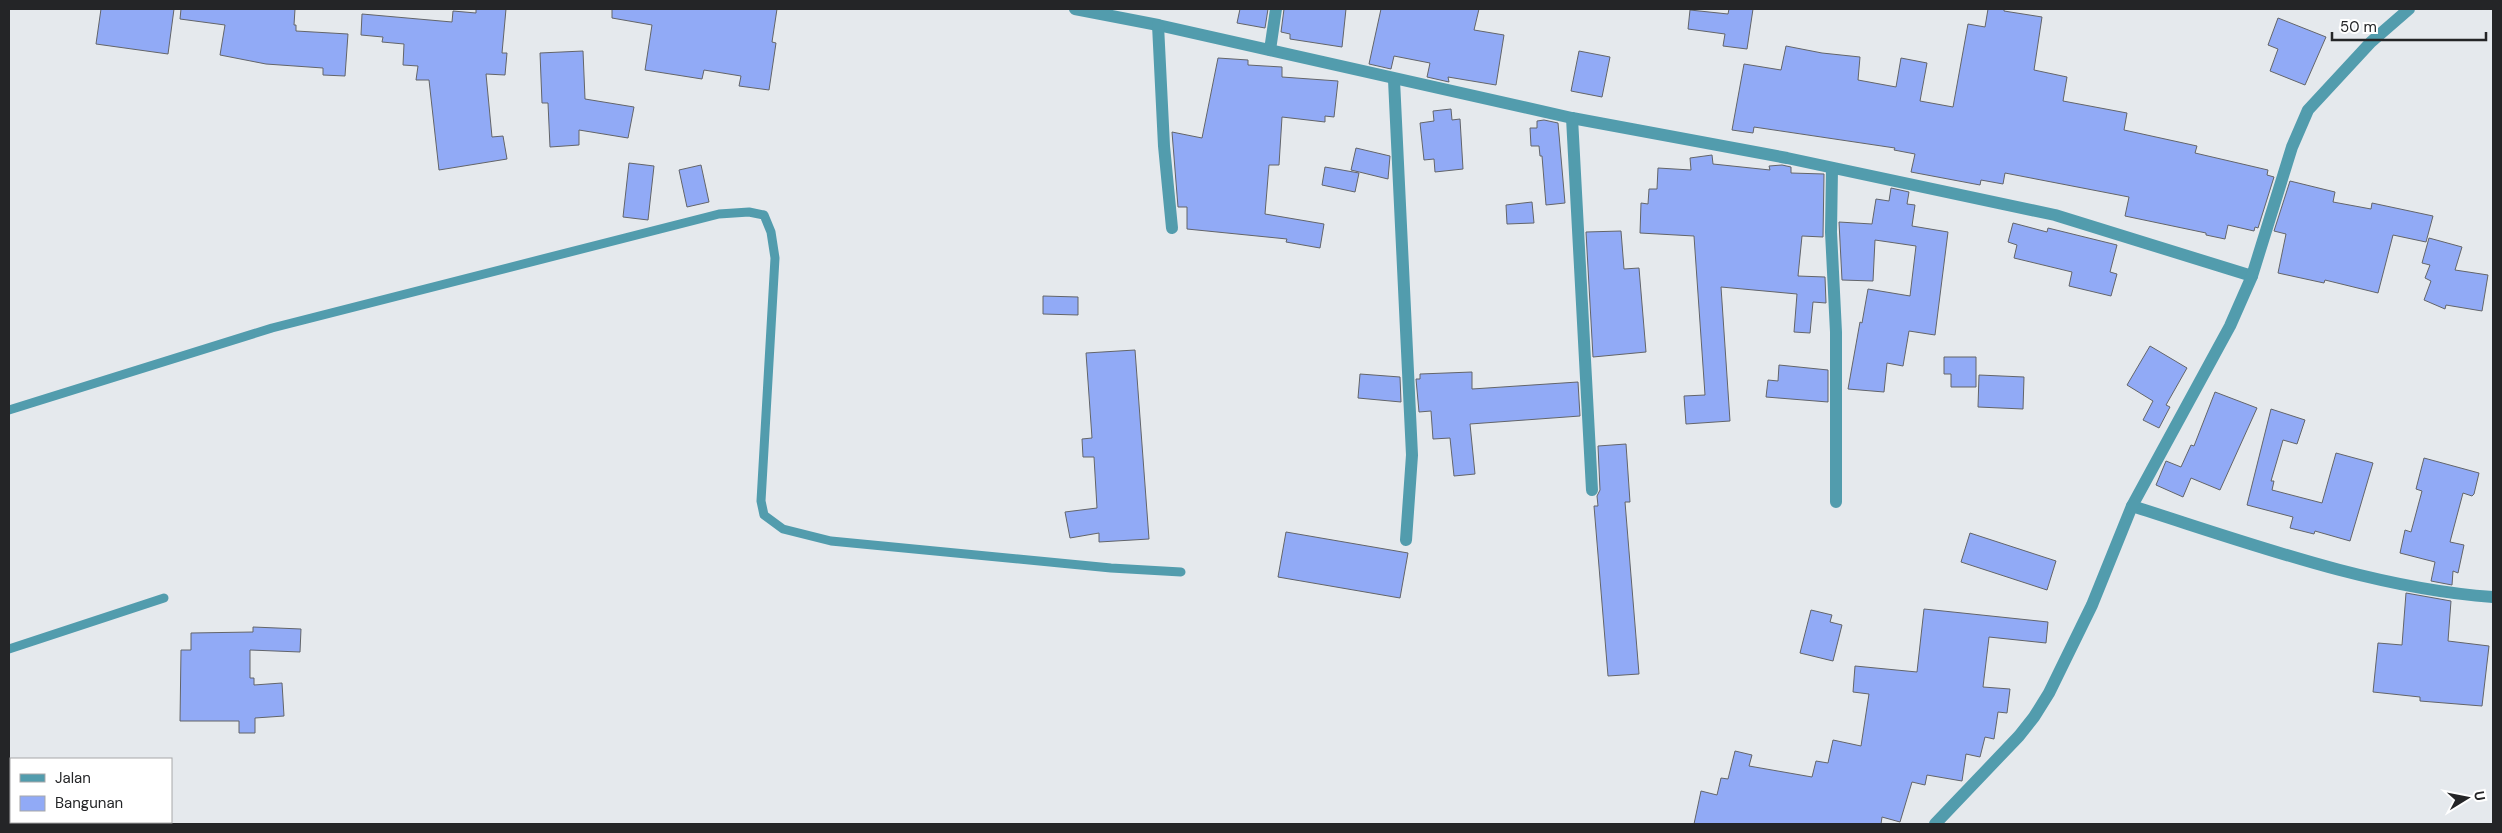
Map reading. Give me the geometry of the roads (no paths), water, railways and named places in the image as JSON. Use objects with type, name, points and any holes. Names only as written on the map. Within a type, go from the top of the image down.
[{"type":"street","points":[[1075,9],[1158,25],[1394,80],[1572,118],[1787,158],[2055,215],[2252,276]]},
{"type":"street","points":[[1270,50],[1276,9]]},
{"type":"street","points":[[1935,824],[1979,780],[2034,717],[2049,693],[2092,605],[2132,506],[2230,326],[2252,276],[2292,147],[2308,110],[2371,42],[2409,9]]},
{"type":"street","points":[[1158,25],[1164,146],[1172,228]]},
{"type":"street","points":[[1394,80],[1412,455],[1406,540]]},
{"type":"street","points":[[1572,118],[1592,490]]},
{"type":"street","points":[[1832,169],[1831,232],[1836,332],[1836,502]]},
{"type":"street","points":[[2132,506],[2244,542],[2372,578],[2493,597]]},
{"type":"lane","points":[[9,410],[272,328],[719,214],[750,212],[764,215],[771,232],[775,258],[761,501],[764,515],[783,529],[831,541],[1111,568],[1181,572]]},
{"type":"lane","points":[[9,649],[164,598]]}]
